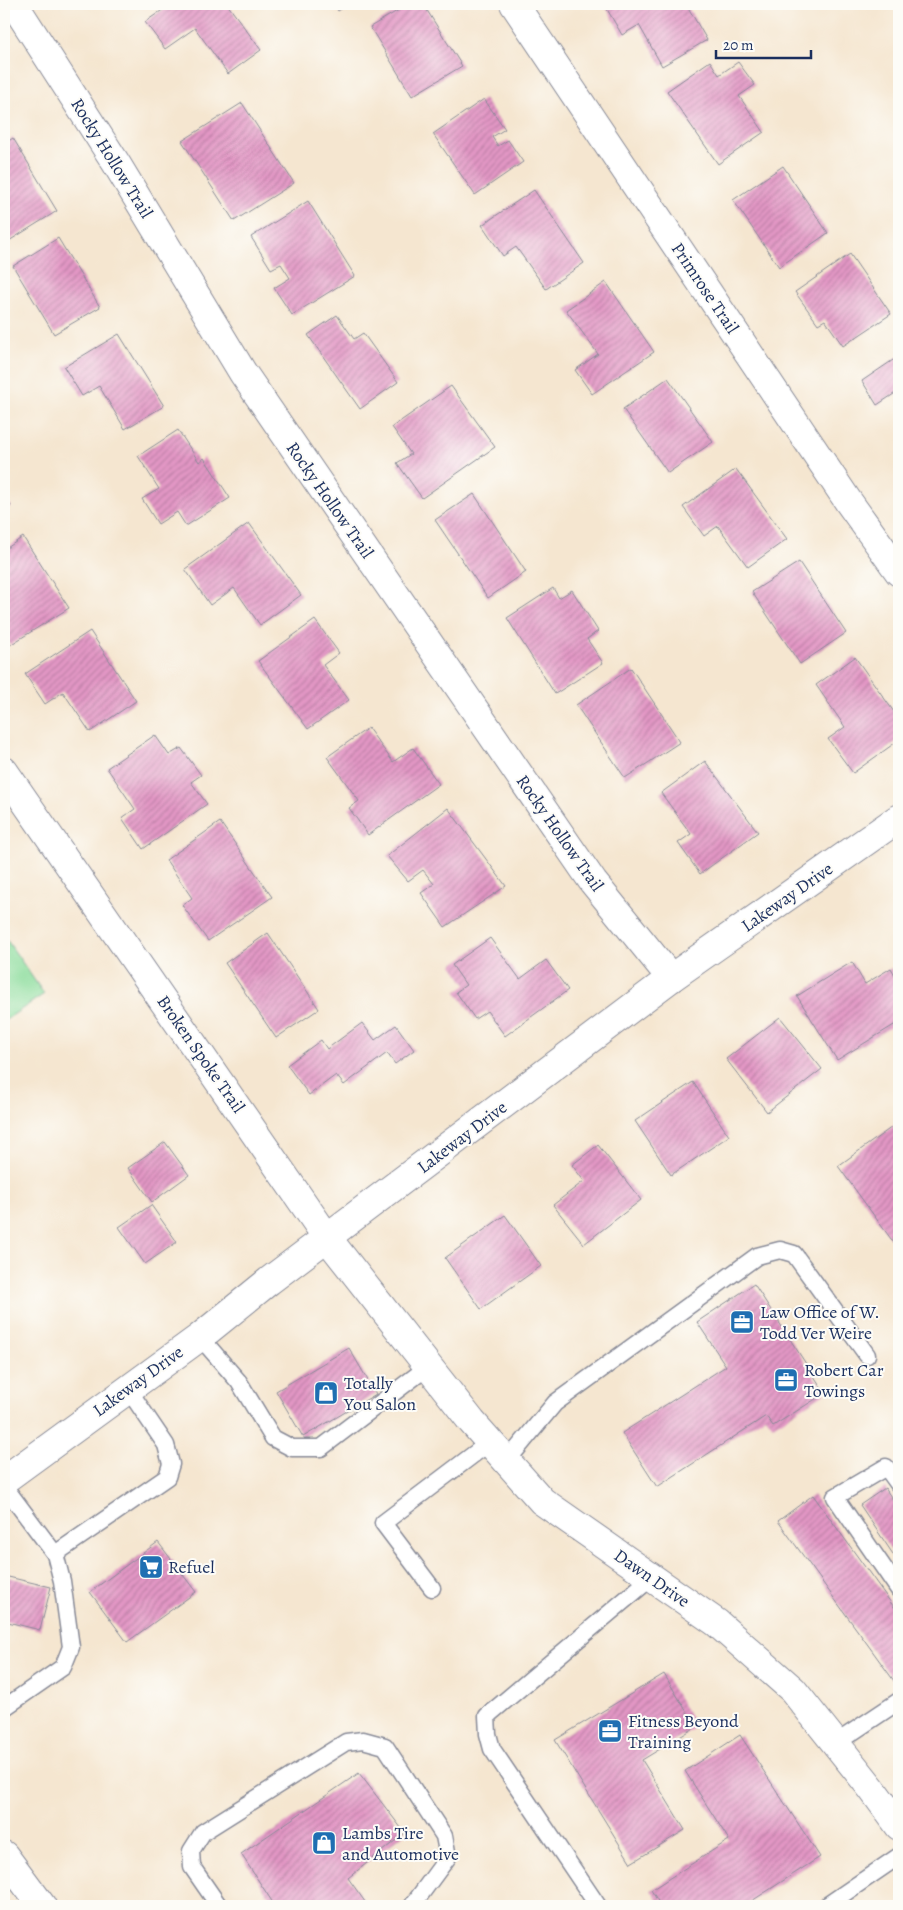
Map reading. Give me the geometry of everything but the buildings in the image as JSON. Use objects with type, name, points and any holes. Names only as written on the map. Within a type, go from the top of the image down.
[{"type":"street","name":"Rocky Hollow Trail","points":[[14,4],[116,163],[243,373],[593,882],[671,978]]},
{"type":"street","name":"Primrose Trail","points":[[514,4],[848,501],[899,572]]},
{"type":"street","name":"Broken Spoke Trail","points":[[4,771],[328,1239],[404,1333]]},
{"type":"street","name":"Lakeway Drive","points":[[4,1480],[200,1337],[269,1281],[328,1239],[671,978],[899,818]]},
{"type":"street","name":"Dawn Drive","points":[[404,1333],[472,1422],[542,1501],[717,1623],[793,1690],[899,1826]]},
{"type":"street","points":[[4,1855],[42,1906]]},
{"type":"lane","points":[[432,1588],[383,1523],[499,1452],[556,1403],[757,1256],[780,1250],[794,1254],[867,1354]]},
{"type":"lane","points":[[200,1337],[238,1382],[273,1438],[292,1448],[321,1448],[429,1366]]},
{"type":"lane","points":[[55,1554],[168,1477],[171,1464],[166,1445],[128,1389]]},
{"type":"lane","points":[[899,1486],[886,1467],[835,1497],[899,1590]]},
{"type":"lane","points":[[4,1486],[55,1554],[62,1581],[72,1647],[63,1667],[4,1708]]},
{"type":"lane","points":[[598,1906],[492,1749],[488,1734],[487,1716],[652,1578]]},
{"type":"lane","points":[[836,1743],[899,1701]]},
{"type":"lane","points":[[219,1906],[192,1867],[191,1851],[203,1832],[346,1742],[364,1740],[385,1746],[444,1836],[448,1857],[412,1906]]},
{"type":"lane","points":[[826,1906],[899,1856]]},
{"type":"green space","points":[[4,936],[44,994],[4,1021]]},
{"type":"place","name":"Law Office of W. Todd Ver Weire","points":[[742,1322]]},
{"type":"place","name":"Robert Car Towings","points":[[786,1380]]},
{"type":"place","name":"Totally You Salon","points":[[326,1393]]},
{"type":"place","name":"Refuel","points":[[151,1567]]},
{"type":"place","name":"Fitness Beyond Training","points":[[610,1731]]},
{"type":"place","name":"Lambs Tire and Automotive","points":[[324,1843]]}]
